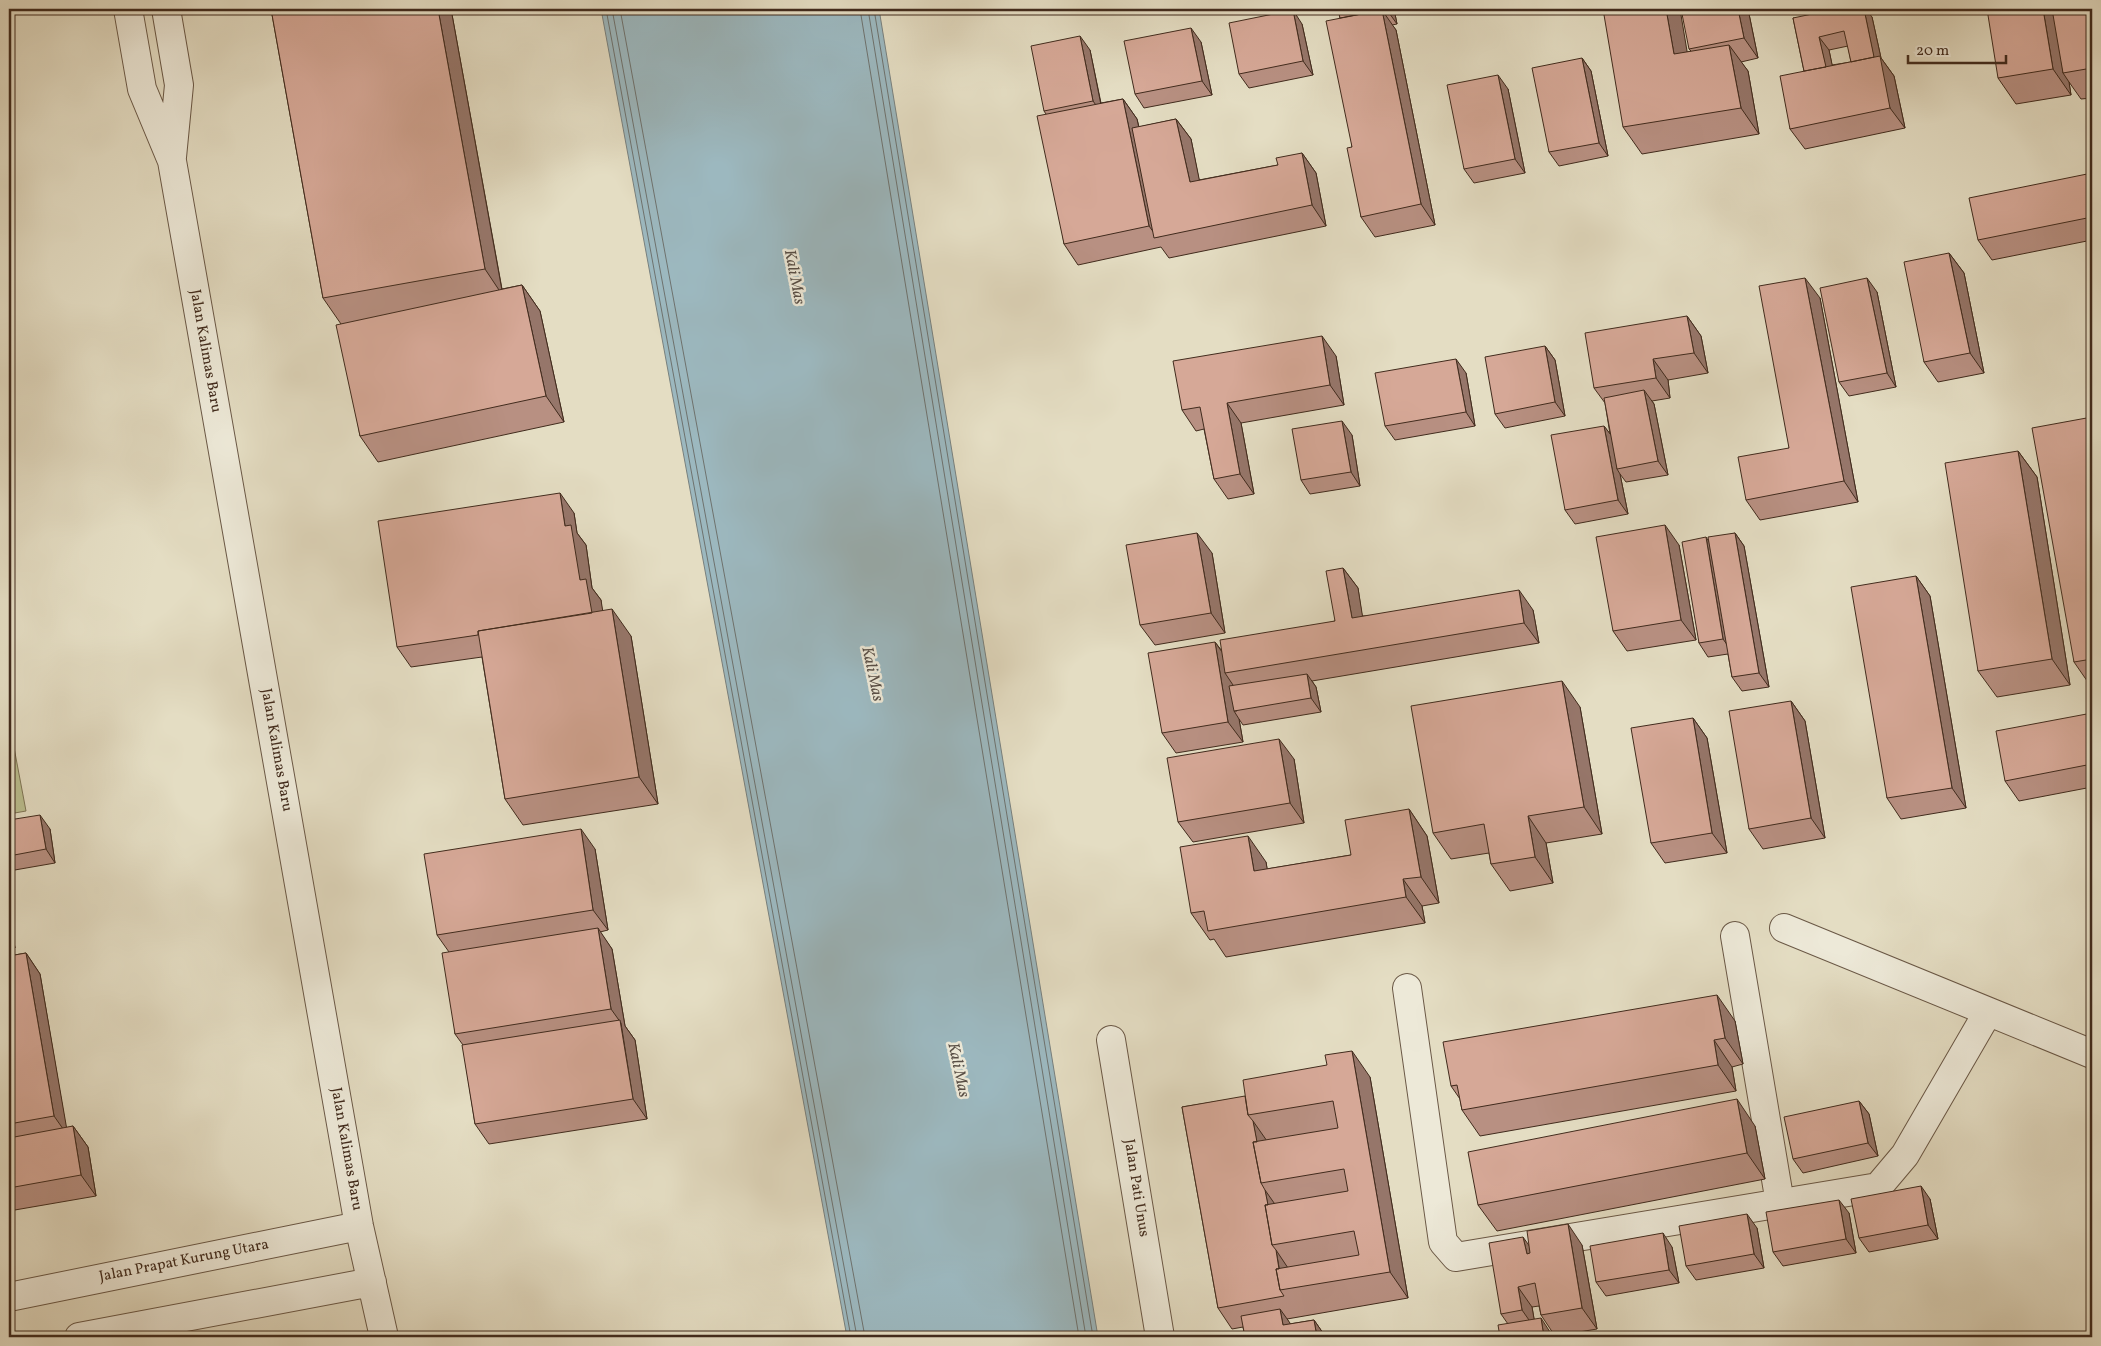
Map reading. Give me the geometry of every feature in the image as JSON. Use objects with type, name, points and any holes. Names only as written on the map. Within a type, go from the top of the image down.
[{"type":"street","name":"Jalan Kalimas Baru","points":[[128,9],[142,89],[172,161],[360,1226],[384,1337]]},
{"type":"street","name":"Jalan Kalimas Baru","points":[[166,9],[179,85],[172,161]]},
{"type":"street","points":[[1784,928],[2092,1054]]},
{"type":"street","points":[[1735,936],[1780,1203]]},
{"type":"street","points":[[1406,988],[1443,1242],[1456,1257],[1878,1186],[1904,1155],[1988,1012]]},
{"type":"street","name":"Jalan Pati Unus","points":[[1111,1040],[1160,1337]]},
{"type":"street","name":"Jalan Prapat Kurung Utara","points":[[9,1297],[360,1226]]},
{"type":"street","points":[[79,1337],[372,1282]]},
{"type":"green space","points":[[9,721],[26,811],[9,814]]},
{"type":"water","name":"Kali Mas","points":[[601,9],[879,9],[1098,1337],[847,1337]]},
{"type":"building","points":[[271,9],[438,9],[485,269],[323,298]]},
{"type":"building","points":[[1338,9],[1387,9],[1387,10],[1340,18]]},
{"type":"building","points":[[1603,9],[1666,9],[1674,54],[1729,45],[1741,108],[1623,127]]},
{"type":"building","points":[[1681,9],[1738,9],[1744,38],[1689,49]]},
{"type":"building","points":[[1836,9],[1864,9],[1874,57],[1851,62],[1844,31],[1819,37],[1826,67],[1804,71],[1793,18]]},
{"type":"building","points":[[1987,9],[2043,9],[2053,69],[1998,78]]},
{"type":"building","points":[[2052,9],[2092,9],[2092,68],[2063,73]]},
{"type":"building","points":[[1293,10],[1303,61],[1239,74],[1229,23]]},
{"type":"building","points":[[1382,10],[1421,204],[1361,217],[1347,148],[1352,147],[1326,21]]},
{"type":"building","points":[[1191,28],[1202,81],[1135,94],[1124,41]]},
{"type":"building","points":[[1080,36],[1093,101],[1044,111],[1031,46]]},
{"type":"building","points":[[1880,56],[1890,108],[1790,129],[1780,76]]},
{"type":"building","points":[[1582,58],[1599,143],[1549,152],[1532,68]]},
{"type":"building","points":[[1498,75],[1515,159],[1464,169],[1447,85]]},
{"type":"building","points":[[1123,99],[1149,226],[1064,244],[1037,116]]},
{"type":"building","points":[[1176,119],[1190,182],[1278,165],[1276,158],[1302,153],[1312,205],[1154,238],[1132,128]]},
{"type":"building","points":[[2092,173],[2092,217],[1978,240],[1969,198]]},
{"type":"building","points":[[1949,253],[1970,353],[1924,362],[1904,262]]},
{"type":"building","points":[[1805,278],[1844,481],[1746,500],[1738,457],[1789,448],[1759,286]]},
{"type":"building","points":[[1867,278],[1887,373],[1839,382],[1820,288]]},
{"type":"building","points":[[522,285],[546,396],[360,436],[336,325]]},
{"type":"building","points":[[1687,316],[1694,353],[1653,359],[1656,378],[1594,388],[1585,333]]},
{"type":"building","points":[[1322,336],[1330,385],[1227,403],[1240,474],[1214,479],[1200,407],[1182,410],[1173,361]]},
{"type":"building","points":[[1545,346],[1555,402],[1495,414],[1485,357]]},
{"type":"building","points":[[1456,359],[1466,412],[1385,426],[1375,373]]},
{"type":"building","points":[[1644,390],[1658,461],[1617,469],[1604,398]]},
{"type":"building","points":[[2092,417],[2092,659],[2074,662],[2032,428]]},
{"type":"building","points":[[1342,421],[1351,472],[1301,480],[1292,429]]},
{"type":"building","points":[[1604,426],[1618,500],[1565,510],[1551,435]]},
{"type":"building","points":[[2018,451],[2052,659],[1978,671],[1945,463]]},
{"type":"building","points":[[560,493],[565,526],[571,525],[580,580],[586,579],[592,613],[478,631],[478,635],[397,647],[378,521]]},
{"type":"building","points":[[1665,525],[1681,620],[1613,631],[1596,537]]},
{"type":"building","points":[[1197,533],[1211,613],[1140,625],[1126,545]]},
{"type":"building","points":[[1735,533],[1759,673],[1732,677],[1708,537]]},
{"type":"building","points":[[1706,537],[1723,639],[1699,643],[1682,542]]},
{"type":"building","points":[[1343,568],[1352,618],[1519,590],[1524,623],[1225,673],[1220,640],[1335,621],[1326,571]]},
{"type":"building","points":[[1916,576],[1952,788],[1887,798],[1851,587]]},
{"type":"building","points":[[612,609],[639,777],[505,799],[478,631]]},
{"type":"building","points":[[1215,642],[1228,722],[1162,733],[1148,653]]},
{"type":"building","points":[[1307,674],[1311,698],[1234,711],[1229,686]]},
{"type":"building","points":[[1562,681],[1584,807],[1528,816],[1535,857],[1491,864],[1484,824],[1433,833],[1411,706]]},
{"type":"building","points":[[1791,701],[1811,818],[1749,829],[1729,711]]},
{"type":"building","points":[[2092,713],[2092,764],[2005,781],[1996,731]]},
{"type":"building","points":[[1693,718],[1712,833],[1651,843],[1631,728]]},
{"type":"building","points":[[1279,739],[1290,803],[1178,822],[1167,758]]},
{"type":"building","points":[[1409,809],[1421,877],[1403,879],[1406,897],[1208,931],[1204,911],[1191,913],[1180,847],[1248,836],[1254,871],[1351,855],[1345,820]]},
{"type":"building","points":[[40,815],[46,849],[9,856],[9,820]]},
{"type":"building","points":[[581,829],[593,910],[437,935],[424,854]]},
{"type":"building","points":[[598,928],[611,1009],[455,1034],[442,953]]},
{"type":"building","points":[[26,953],[54,1116],[9,1124],[9,956]]},
{"type":"building","points":[[1717,995],[1725,1038],[1714,1040],[1718,1065],[1462,1110],[1457,1085],[1451,1086],[1443,1042]]},
{"type":"building","points":[[620,1020],[633,1099],[475,1124],[462,1045]]},
{"type":"building","points":[[1352,1051],[1390,1272],[1280,1290],[1276,1269],[1359,1255],[1354,1231],[1272,1245],[1265,1205],[1348,1191],[1344,1169],[1261,1183],[1253,1142],[1338,1128],[1333,1101],[1248,1115],[1243,1080],[1327,1065],[1325,1055]]},
{"type":"building","points":[[1245,1096],[1248,1115],[1253,1121],[1257,1142],[1253,1142],[1261,1183],[1265,1190],[1268,1205],[1265,1205],[1272,1245],[1276,1250],[1279,1269],[1276,1269],[1280,1290],[1284,1296],[1218,1308],[1182,1107]]},
{"type":"building","points":[[1737,1099],[1747,1153],[1478,1205],[1468,1152]]},
{"type":"building","points":[[1859,1101],[1868,1143],[1793,1159],[1784,1117]]},
{"type":"building","points":[[73,1126],[81,1175],[9,1188],[9,1138]]},
{"type":"building","points":[[1921,1186],[1928,1225],[1859,1238],[1851,1199]]},
{"type":"building","points":[[1839,1200],[1846,1239],[1773,1252],[1766,1212]]},
{"type":"building","points":[[1747,1214],[1754,1254],[1686,1266],[1679,1226]]},
{"type":"building","points":[[1568,1224],[1582,1308],[1541,1315],[1535,1283],[1518,1287],[1522,1310],[1501,1314],[1489,1243],[1523,1237],[1527,1254],[1530,1253],[1527,1231]]},
{"type":"building","points":[[1663,1233],[1669,1270],[1596,1282],[1590,1246]]},
{"type":"building","points":[[1280,1309],[1283,1325],[1314,1320],[1317,1337],[1245,1337],[1241,1316]]},
{"type":"building","points":[[1541,1318],[1544,1337],[1500,1337],[1498,1325]]}]
